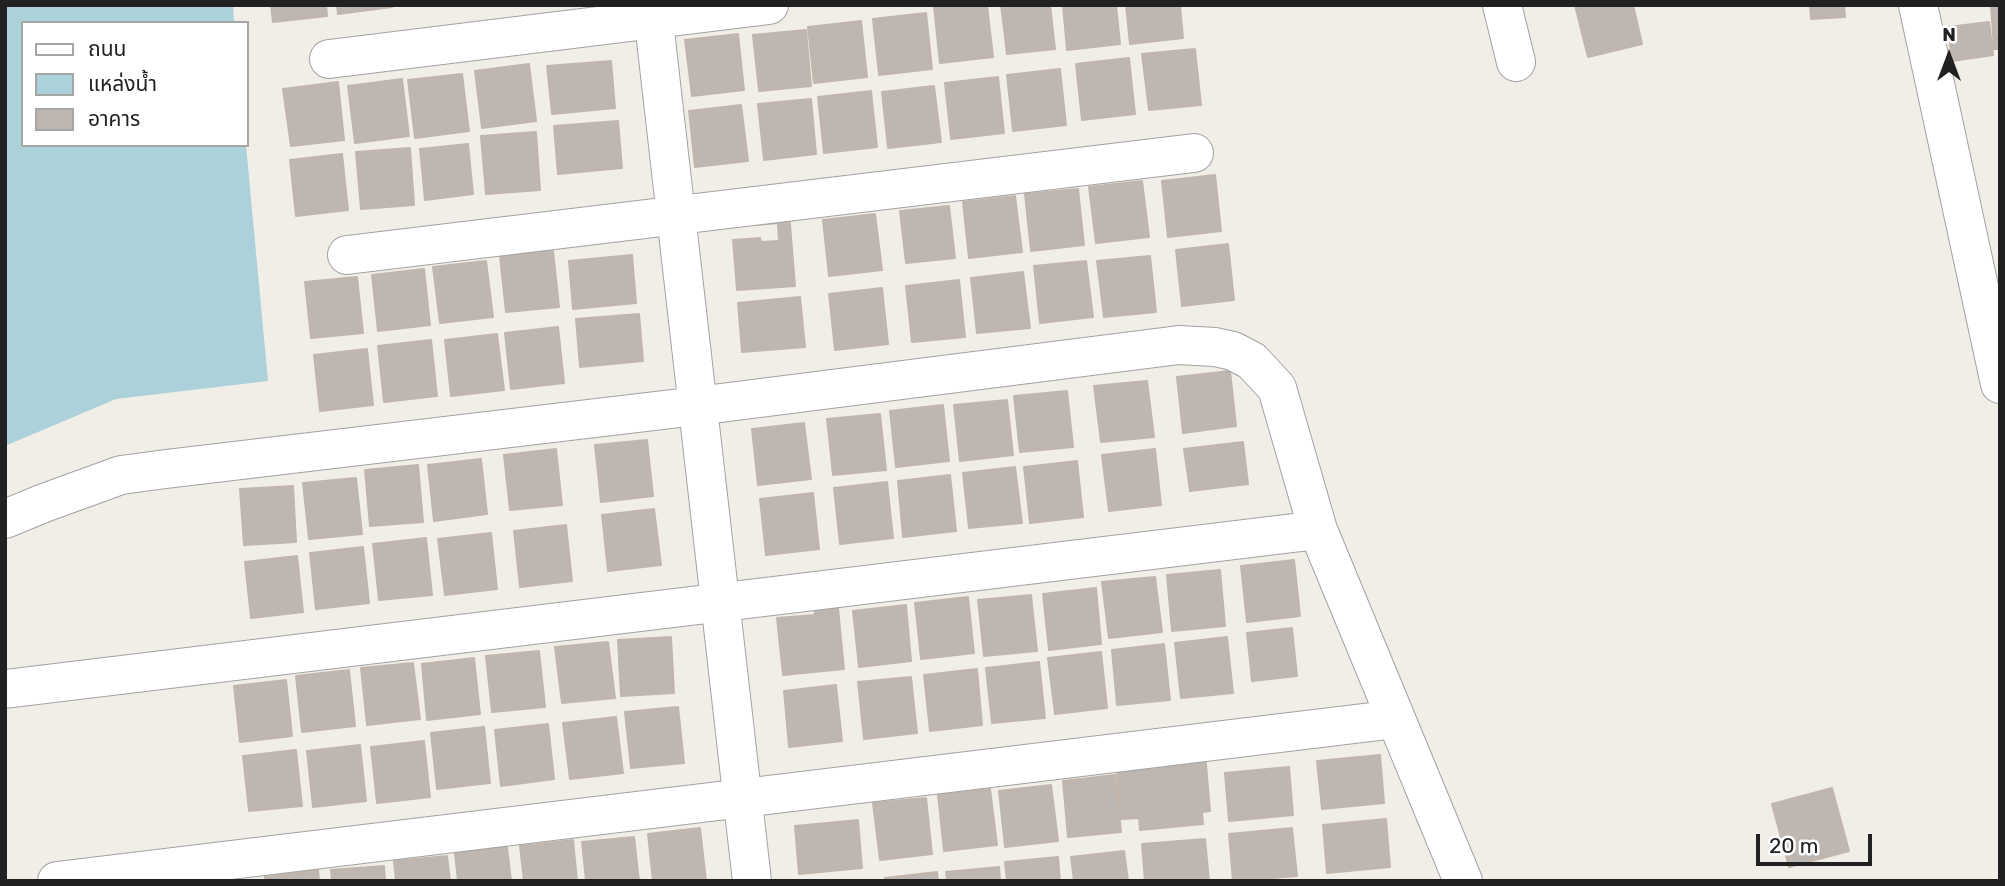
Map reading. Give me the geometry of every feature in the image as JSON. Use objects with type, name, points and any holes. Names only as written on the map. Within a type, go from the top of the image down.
[{"type":"street","points":[[329,59],[652,12],[769,5]]},
{"type":"street","points":[[1502,5],[1516,62]]},
{"type":"street","points":[[1918,5],[2000,384]]},
{"type":"street","points":[[652,12],[751,881]]},
{"type":"street","points":[[348,255],[1194,153]]},
{"type":"street","points":[[5,519],[121,475],[1179,345],[1233,351],[1252,361],[1277,388],[1318,530],[1463,881]]},
{"type":"street","points":[[5,689],[1318,530]]},
{"type":"street","points":[[57,881],[1396,719]]},
{"type":"water","points":[[5,5],[233,5],[234,21],[21,21],[21,147],[246,147],[268,381],[116,399],[5,446]]},
{"type":"building","points":[[271,5],[326,5],[327,16],[273,22]]},
{"type":"building","points":[[337,5],[391,5],[392,7],[338,14]]},
{"type":"building","points":[[987,5],[993,57],[940,63],[934,7]]},
{"type":"building","points":[[1001,5],[1050,5],[1055,49],[1007,54]]},
{"type":"building","points":[[1063,5],[1116,5],[1120,44],[1067,50]]},
{"type":"building","points":[[1126,5],[1180,5],[1183,38],[1130,44]]},
{"type":"building","points":[[1575,5],[1633,5],[1642,44],[1588,57]]},
{"type":"building","points":[[1810,5],[1844,5],[1845,17],[1811,19]]},
{"type":"building","points":[[1991,5],[2000,5],[2000,49],[1994,49]]},
{"type":"building","points":[[926,13],[932,69],[879,75],[873,19]]},
{"type":"building","points":[[861,21],[867,77],[814,83],[808,27]]},
{"type":"building","points":[[1989,22],[1993,55],[1952,61],[1948,27]]},
{"type":"building","points":[[806,30],[811,86],[759,91],[753,35]]},
{"type":"building","points":[[738,34],[744,90],[692,96],[685,40]]},
{"type":"building","points":[[1195,49],[1201,105],[1149,110],[1142,54]]},
{"type":"building","points":[[1129,58],[1135,114],[1082,120],[1076,64]]},
{"type":"building","points":[[611,61],[615,108],[552,114],[547,66]]},
{"type":"building","points":[[529,64],[536,121],[482,128],[475,71]]},
{"type":"building","points":[[1060,69],[1066,125],[1013,131],[1007,75]]},
{"type":"building","points":[[462,74],[469,131],[415,138],[408,80]]},
{"type":"building","points":[[998,77],[1004,133],[951,139],[945,83]]},
{"type":"building","points":[[402,79],[409,136],[355,143],[348,86]]},
{"type":"building","points":[[338,82],[344,140],[291,146],[283,89]]},
{"type":"building","points":[[934,86],[941,142],[888,148],[882,92]]},
{"type":"building","points":[[871,91],[877,147],[824,153],[818,97]]},
{"type":"building","points":[[811,99],[816,154],[764,160],[758,104]]},
{"type":"building","points":[[741,105],[748,161],[695,167],[689,111]]},
{"type":"building","points":[[618,121],[622,168],[558,174],[554,126]]},
{"type":"building","points":[[536,132],[540,190],[486,194],[481,136]]},
{"type":"building","points":[[468,144],[473,194],[425,200],[420,149]]},
{"type":"building","points":[[410,148],[414,205],[361,209],[356,152]]},
{"type":"building","points":[[342,154],[348,210],[296,216],[290,160]]},
{"type":"building","points":[[1215,175],[1221,231],[1168,237],[1162,181]]},
{"type":"building","points":[[1142,181],[1149,237],[1096,243],[1089,187]]},
{"type":"building","points":[[1078,189],[1084,245],[1031,251],[1025,194]]},
{"type":"building","points":[[1015,196],[1022,252],[969,258],[963,202]]},
{"type":"building","points":[[949,206],[955,258],[906,263],[900,211]]},
{"type":"building","points":[[789,212],[795,286],[737,290],[733,240],[760,238],[761,242],[779,241],[778,223],[755,225]]},
{"type":"building","points":[[875,214],[882,270],[829,276],[823,220]]},
{"type":"building","points":[[1228,244],[1234,300],[1182,306],[1176,250]]},
{"type":"building","points":[[553,251],[559,307],[506,312],[500,256]]},
{"type":"building","points":[[632,255],[636,303],[573,309],[569,261]]},
{"type":"building","points":[[1150,256],[1156,312],[1104,317],[1097,261]]},
{"type":"building","points":[[486,261],[493,317],[440,323],[433,267]]},
{"type":"building","points":[[1086,261],[1093,317],[1040,323],[1034,266]]},
{"type":"building","points":[[424,269],[430,325],[378,331],[372,275]]},
{"type":"building","points":[[1023,272],[1030,328],[977,333],[971,278]]},
{"type":"building","points":[[357,277],[363,333],[311,338],[305,282]]},
{"type":"building","points":[[959,280],[965,337],[912,342],[906,286]]},
{"type":"building","points":[[882,288],[888,344],[835,350],[829,294]]},
{"type":"building","points":[[800,297],[805,347],[742,352],[738,303]]},
{"type":"building","points":[[639,314],[643,361],[580,367],[576,319]]},
{"type":"building","points":[[558,327],[564,383],[511,389],[505,333]]},
{"type":"building","points":[[497,334],[504,390],[451,396],[445,340]]},
{"type":"building","points":[[431,340],[437,396],[384,402],[378,346]]},
{"type":"building","points":[[367,349],[373,405],[320,411],[314,355]]},
{"type":"building","points":[[1230,371],[1236,426],[1183,433],[1177,377]]},
{"type":"building","points":[[1147,381],[1154,437],[1101,442],[1094,386]]},
{"type":"building","points":[[1067,391],[1073,447],[1020,452],[1014,396]]},
{"type":"building","points":[[1007,400],[1013,455],[960,461],[954,405]]},
{"type":"building","points":[[943,405],[949,461],[896,467],[890,411]]},
{"type":"building","points":[[880,414],[886,470],[833,475],[827,419]]},
{"type":"building","points":[[804,423],[811,479],[758,485],[752,429]]},
{"type":"building","points":[[647,440],[653,496],[601,502],[595,445]]},
{"type":"building","points":[[1243,442],[1248,484],[1190,491],[1184,449]]},
{"type":"building","points":[[556,449],[562,505],[510,510],[504,455]]},
{"type":"building","points":[[1155,449],[1161,505],[1109,511],[1102,455]]},
{"type":"building","points":[[481,459],[487,514],[434,521],[428,465]]},
{"type":"building","points":[[1077,461],[1083,517],[1030,523],[1024,467]]},
{"type":"building","points":[[418,465],[423,522],[370,526],[365,470]]},
{"type":"building","points":[[1015,467],[1022,523],[969,528],[963,473]]},
{"type":"building","points":[[950,475],[956,531],[903,537],[898,481]]},
{"type":"building","points":[[356,478],[362,534],[309,539],[303,483]]},
{"type":"building","points":[[887,482],[893,538],[840,544],[834,488]]},
{"type":"building","points":[[293,486],[296,542],[244,545],[240,489]]},
{"type":"building","points":[[813,493],[819,549],[766,555],[760,499]]},
{"type":"building","points":[[654,509],[661,565],[608,571],[602,515]]},
{"type":"building","points":[[566,525],[572,581],[520,587],[514,531]]},
{"type":"building","points":[[491,533],[497,589],[445,595],[438,539]]},
{"type":"building","points":[[426,538],[432,595],[379,600],[373,544]]},
{"type":"building","points":[[363,547],[369,603],[316,609],[310,553]]},
{"type":"building","points":[[297,556],[303,612],[251,618],[245,562]]},
{"type":"building","points":[[1294,560],[1300,616],[1247,622],[1241,566]]},
{"type":"building","points":[[1220,570],[1225,626],[1172,631],[1167,575]]},
{"type":"building","points":[[1155,577],[1162,632],[1109,638],[1102,582]]},
{"type":"building","points":[[1096,588],[1101,644],[1049,650],[1043,594]]},
{"type":"building","points":[[1031,595],[1037,651],[984,656],[978,600]]},
{"type":"building","points":[[968,597],[974,653],[921,659],[915,603]]},
{"type":"building","points":[[837,598],[844,669],[783,675],[777,618],[815,615],[814,601]]},
{"type":"building","points":[[906,605],[911,661],[859,667],[853,611]]},
{"type":"building","points":[[1292,628],[1297,676],[1252,681],[1247,633]]},
{"type":"building","points":[[671,637],[674,693],[621,696],[618,640]]},
{"type":"building","points":[[1227,637],[1233,693],[1181,698],[1175,643]]},
{"type":"building","points":[[608,642],[615,698],[562,703],[555,647]]},
{"type":"building","points":[[1164,644],[1170,700],[1117,705],[1112,650]]},
{"type":"building","points":[[539,651],[545,707],[492,712],[486,656]]},
{"type":"building","points":[[1101,652],[1107,708],[1055,714],[1048,658]]},
{"type":"building","points":[[474,658],[480,714],[427,720],[422,664]]},
{"type":"building","points":[[1039,662],[1045,718],[992,723],[986,668]]},
{"type":"building","points":[[413,663],[420,719],[367,725],[361,668]]},
{"type":"building","points":[[977,669],[982,725],[930,731],[924,675]]},
{"type":"building","points":[[349,670],[355,726],[302,732],[296,676]]},
{"type":"building","points":[[911,677],[917,733],[864,739],[858,682]]},
{"type":"building","points":[[286,680],[292,736],[240,742],[234,686]]},
{"type":"building","points":[[836,685],[842,741],[789,747],[784,691]]},
{"type":"building","points":[[678,707],[684,763],[631,768],[625,712]]},
{"type":"building","points":[[616,717],[623,773],[570,779],[563,723]]},
{"type":"building","points":[[548,724],[554,779],[501,786],[495,730]]},
{"type":"building","points":[[484,727],[490,783],[437,789],[431,733]]},
{"type":"building","points":[[424,741],[430,797],[377,803],[371,747]]},
{"type":"building","points":[[360,745],[366,801],[313,807],[307,751]]},
{"type":"building","points":[[296,750],[302,806],[249,811],[243,756]]},
{"type":"building","points":[[1205,753],[1210,811],[1202,812],[1203,824],[1140,830],[1139,818],[1121,819],[1116,760]]},
{"type":"building","points":[[1380,755],[1384,803],[1322,809],[1317,761]]},
{"type":"building","points":[[1289,767],[1293,815],[1229,821],[1225,773]]},
{"type":"building","points":[[1115,775],[1121,832],[1068,837],[1063,781]]},
{"type":"building","points":[[1051,785],[1058,841],[1005,847],[999,791]]},
{"type":"building","points":[[1832,788],[1849,851],[1789,867],[1772,804]]},
{"type":"building","points":[[990,789],[997,845],[944,851],[938,795]]},
{"type":"building","points":[[926,798],[932,854],[880,860],[873,803]]},
{"type":"building","points":[[1386,819],[1390,867],[1327,873],[1323,825]]},
{"type":"building","points":[[858,820],[862,868],[799,874],[795,826]]},
{"type":"building","points":[[700,828],[706,881],[653,881],[648,834]]},
{"type":"building","points":[[1292,828],[1297,876],[1233,881],[1229,834]]},
{"type":"building","points":[[634,837],[639,881],[586,881],[582,842]]},
{"type":"building","points":[[1205,839],[1209,881],[1145,881],[1142,844]]},
{"type":"building","points":[[573,840],[577,881],[524,881],[520,846]]},
{"type":"building","points":[[507,847],[511,881],[458,881],[455,853]]},
{"type":"building","points":[[1124,851],[1128,881],[1074,881],[1071,857]]},
{"type":"building","points":[[447,856],[450,881],[396,881],[394,861]]},
{"type":"building","points":[[1058,857],[1060,881],[1007,881],[1005,862]]},
{"type":"building","points":[[384,866],[385,881],[332,881],[331,870]]},
{"type":"building","points":[[999,867],[1000,881],[947,881],[946,872]]},
{"type":"building","points":[[318,870],[319,881],[266,881],[265,877]]},
{"type":"building","points":[[937,872],[938,881],[885,881],[885,878]]}]
